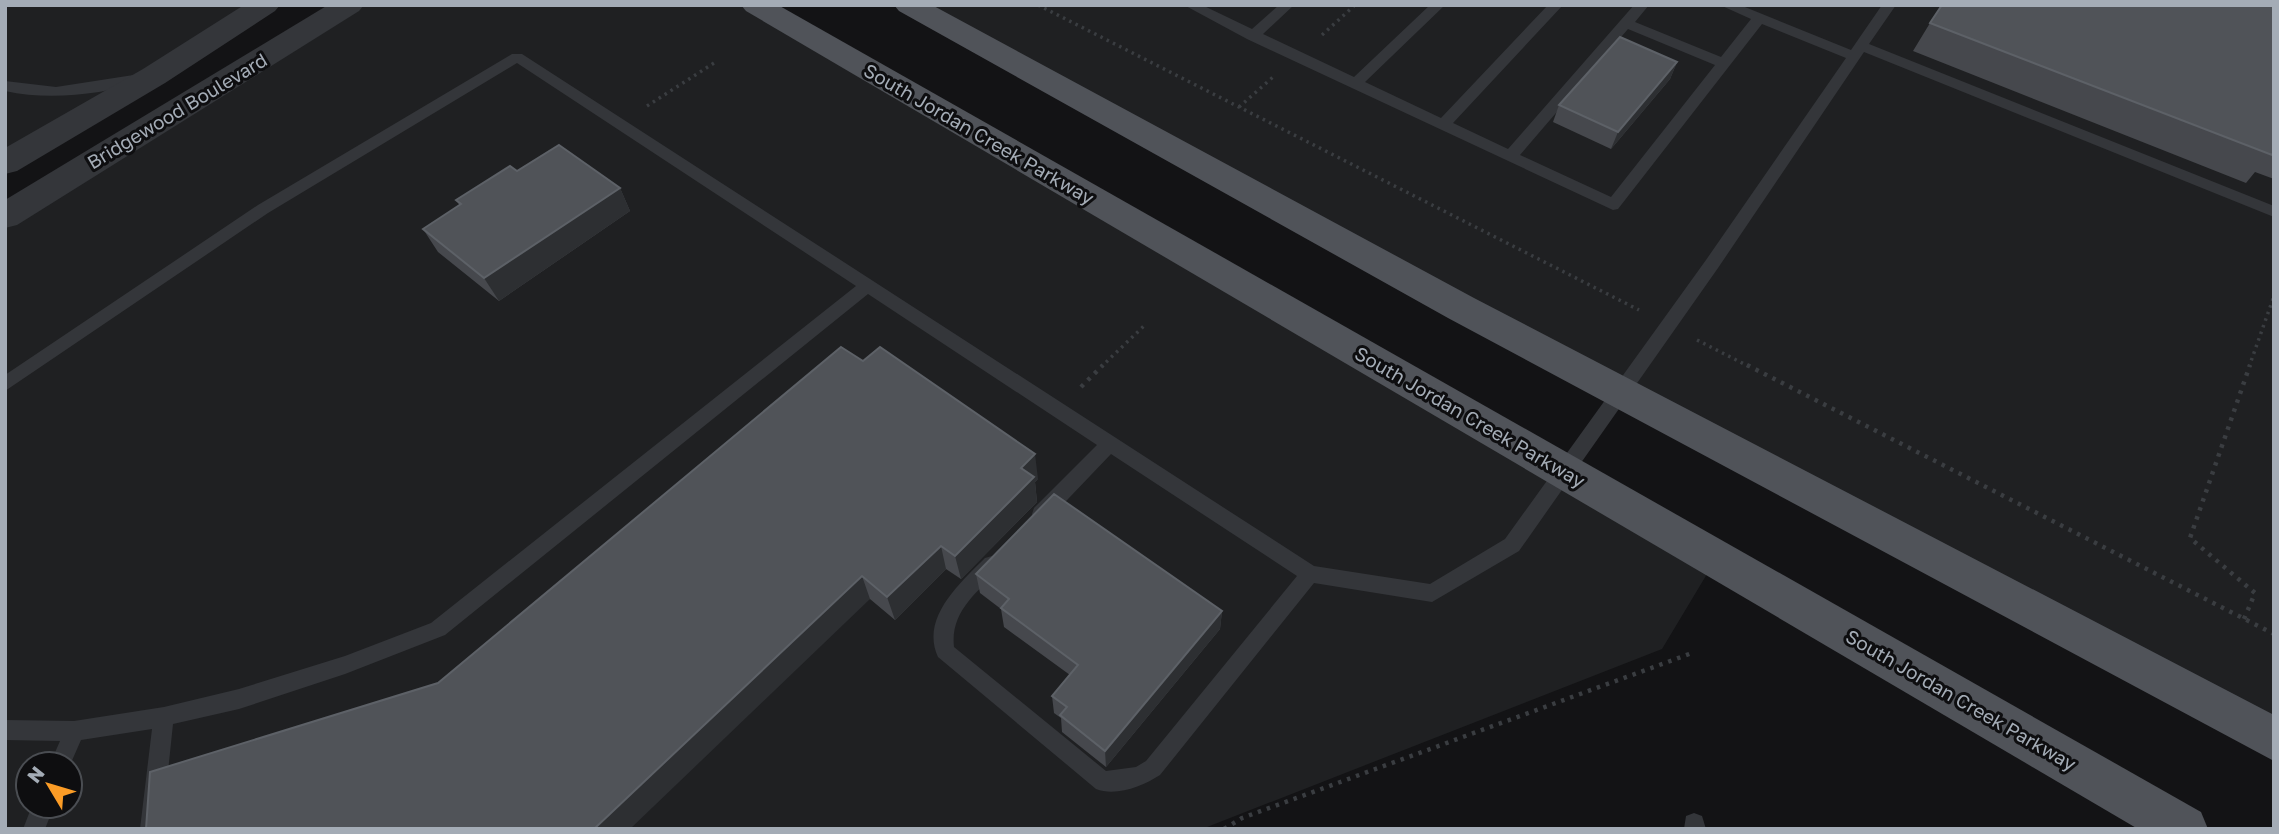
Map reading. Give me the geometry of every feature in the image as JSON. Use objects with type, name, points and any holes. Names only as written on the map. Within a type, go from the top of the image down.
[{"type":"main road","name":"South Jordan Creek Parkway","points":[[756,5],[2184,829]]},
{"type":"main road","points":[[909,5],[1622,393],[2274,739]]},
{"type":"street","points":[[5,163],[154,76],[265,5]]},
{"type":"street","name":"Bridgewood Boulevard","points":[[5,216],[349,5]]},
{"type":"lane","points":[[1191,5],[1251,36],[1511,155],[1613,205],[1759,18]]},
{"type":"lane","points":[[1251,36],[1287,5]]},
{"type":"lane","points":[[1356,83],[1438,5]]},
{"type":"lane","points":[[1444,124],[1556,5]]},
{"type":"lane","points":[[1511,155],[1642,5]]},
{"type":"lane","points":[[1727,5],[1859,52],[2274,212]]},
{"type":"lane","points":[[5,384],[263,209],[517,57],[1310,574],[1432,593],[1513,545],[1622,393],[1889,5]]},
{"type":"lane","points":[[1626,23],[1724,64]]},
{"type":"lane","points":[[5,86],[29,93],[66,93],[154,76]]},
{"type":"lane","points":[[5,730],[74,731],[164,717],[239,699],[345,665],[438,629],[866,286]]},
{"type":"lane","points":[[1025,530],[1110,444]]},
{"type":"lane","points":[[1007,549],[952,605],[942,636],[945,651],[1103,782],[1139,777],[1153,768],[1310,574]]},
{"type":"lane","points":[[151,829],[164,717]]},
{"type":"lane","points":[[66,750],[74,731]]},
{"type":"path","points":[[1038,5],[1629,305]]},
{"type":"path","points":[[619,124],[714,63]]},
{"type":"path","points":[[2244,619],[2255,593],[2190,538],[2274,296]]},
{"type":"path","points":[[1057,410],[1146,324]]},
{"type":"path","points":[[1712,348],[2274,634]]},
{"type":"path","points":[[1224,829],[1242,818],[1692,653]]},
{"type":"shaded area","points":[[5,5],[265,5],[5,163]]},
{"type":"shaded area","points":[[349,5],[756,5],[1716,559],[1662,649],[1202,829],[5,829],[5,216]]},
{"type":"shaded area","points":[[912,5],[2274,5],[2274,739]]},
{"type":"building","points":[[1942,5],[2274,5],[2274,151],[2272,155],[1930,23]]},
{"type":"building","points":[[1620,37],[1677,62],[1618,132],[1559,105]]},
{"type":"building","points":[[559,145],[620,188],[484,278],[423,229],[461,204],[456,200],[510,166],[517,171]]},
{"type":"building","points":[[841,347],[863,361],[880,347],[1035,454],[1021,468],[1034,477],[955,556],[941,546],[887,597],[862,576],[594,829],[146,829],[150,772],[438,683]]},
{"type":"building","points":[[1054,494],[1222,611],[1105,751],[1060,715],[1067,707],[1052,696],[1078,665],[1001,608],[1009,599],[976,574]]}]
